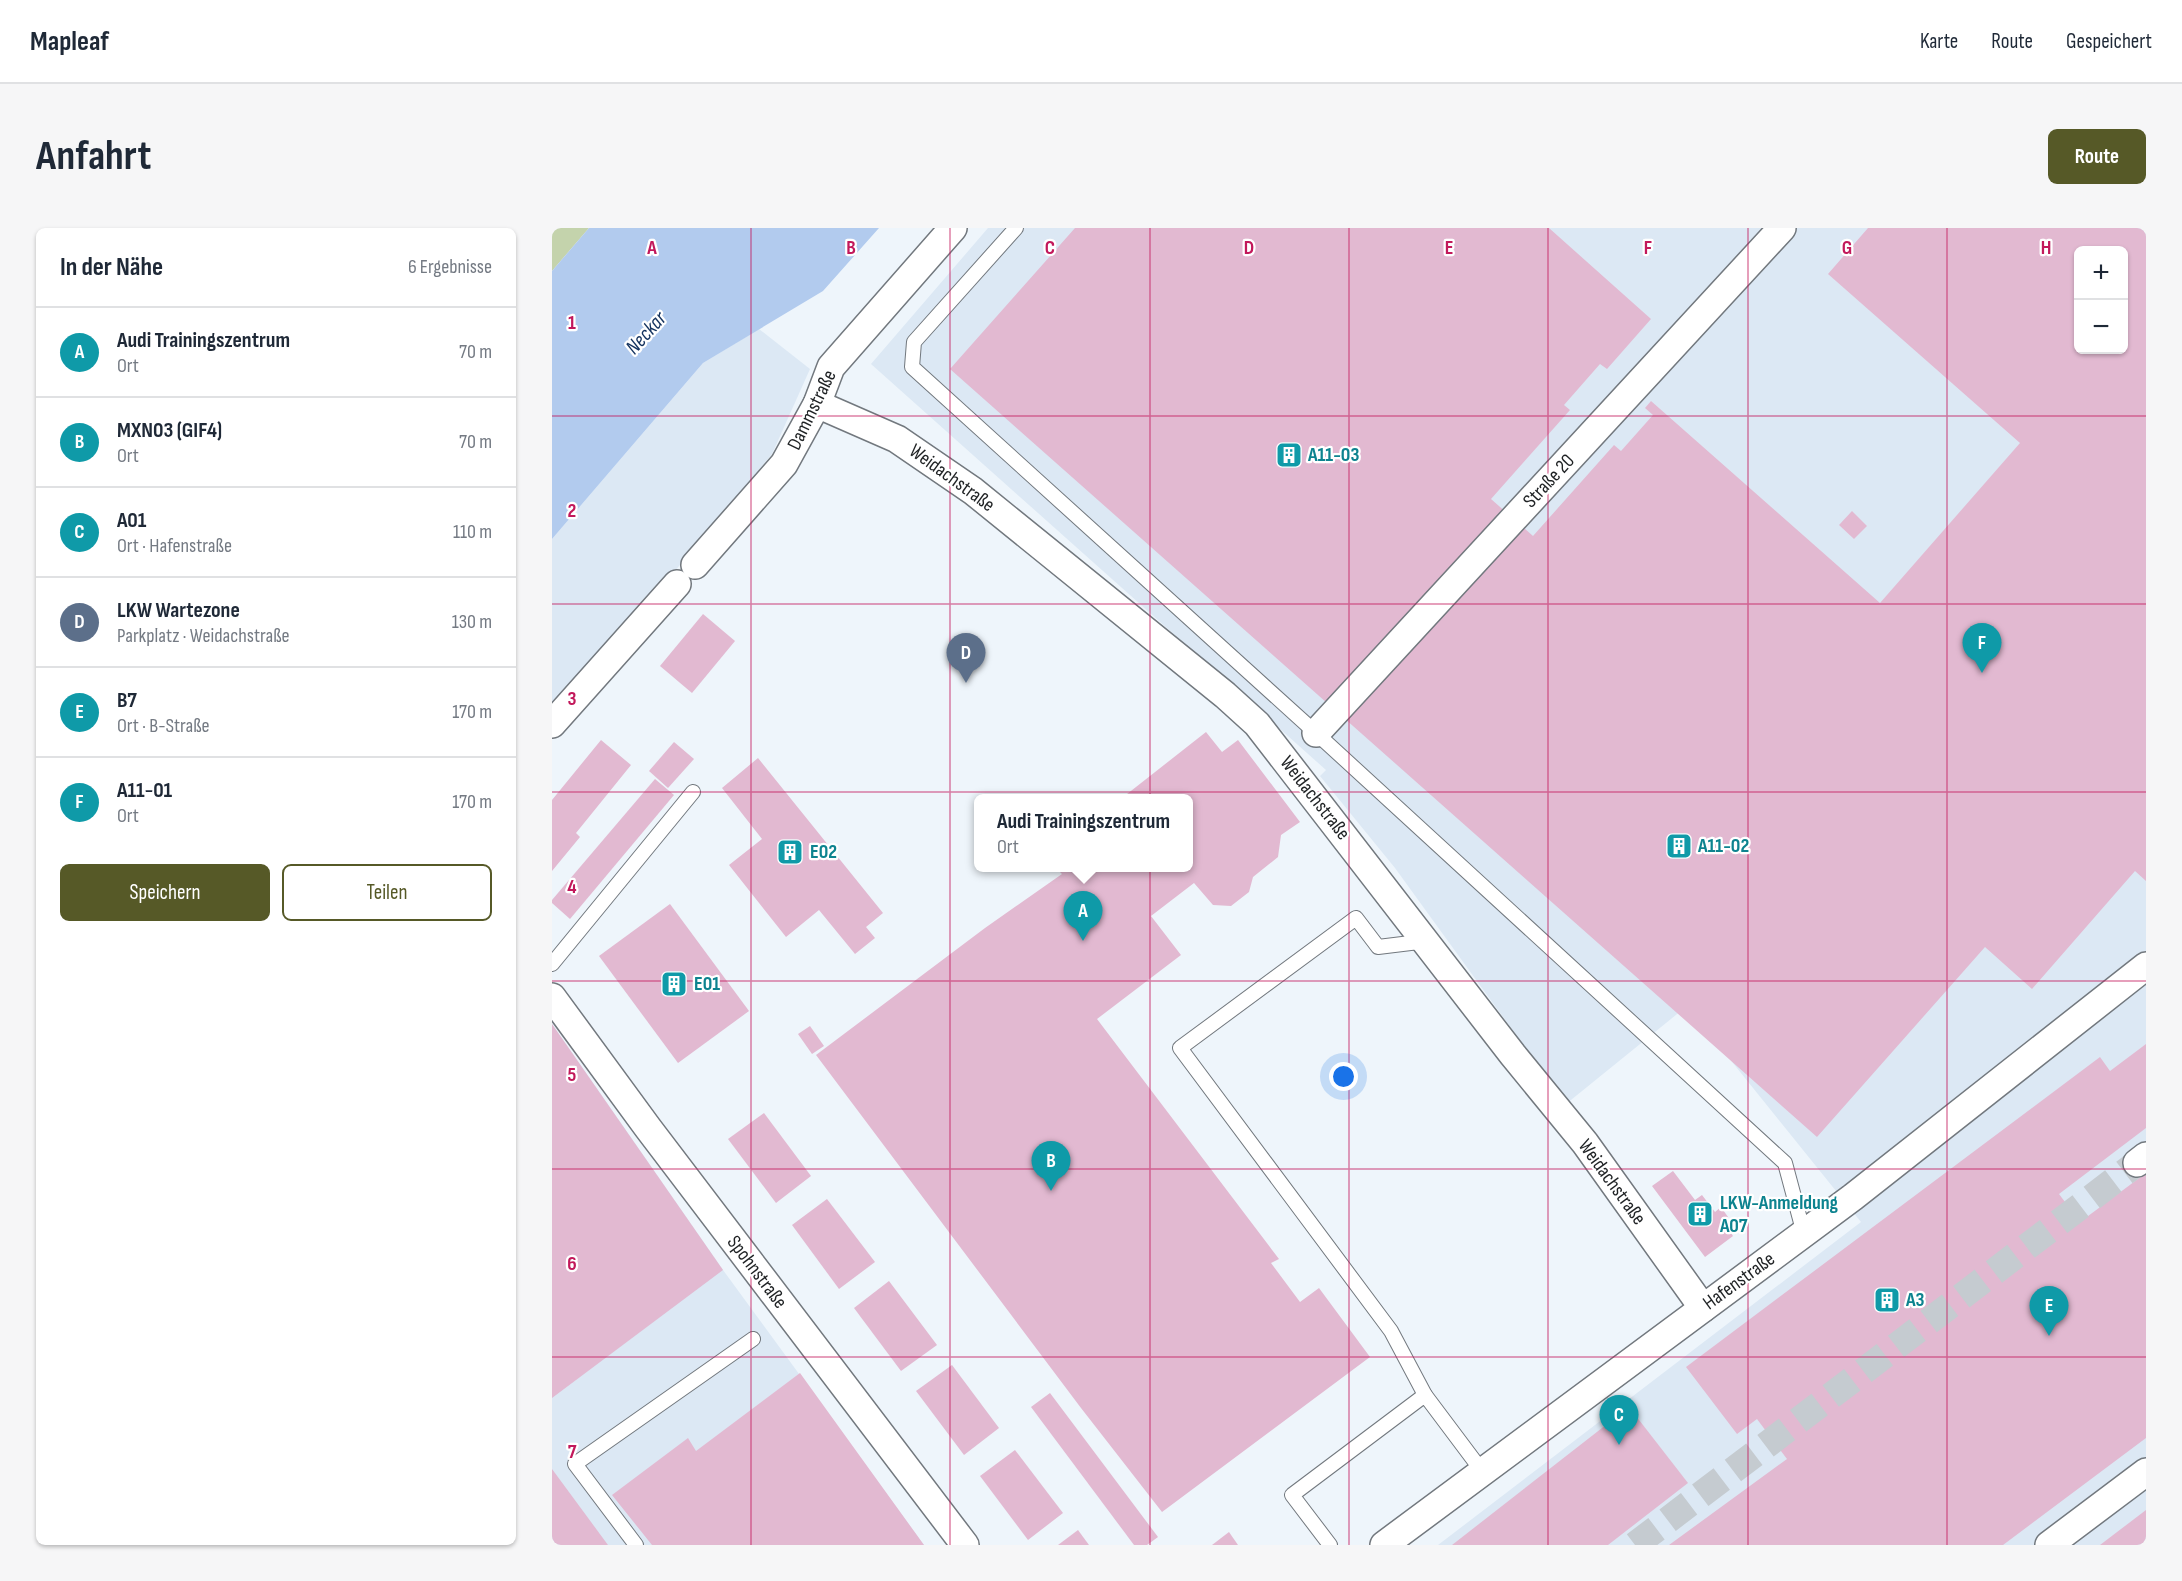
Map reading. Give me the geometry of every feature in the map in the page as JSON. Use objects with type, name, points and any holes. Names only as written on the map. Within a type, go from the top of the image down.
[{"type":"street","name":"Dammstraße","points":[[695,565],[784,464],[817,404],[831,367],[953,228]]},
{"type":"street","name":"Straße 20","points":[[1316,733],[1782,228]]},
{"type":"street","name":"Weidachstraße","points":[[817,404],[897,439],[973,491],[1225,695],[1257,724],[1585,1143],[1703,1308]]},
{"type":"street","points":[[552,724],[677,584]]},
{"type":"street","name":"Hafenstraße","points":[[1384,1545],[1804,1234],[2146,966]]},
{"type":"street","name":"Spohnstraße","points":[[552,997],[655,1137],[966,1545]]},
{"type":"street","points":[[2049,1545],[2146,1472]]},
{"type":"lane","points":[[1016,228],[914,342],[912,367],[1785,1163],[1804,1234]]},
{"type":"lane","points":[[552,964],[693,792]]},
{"type":"lane","points":[[1427,941],[1378,947],[1356,918],[1180,1048],[1391,1331],[1425,1395],[1482,1472]]},
{"type":"lane","points":[[636,1545],[575,1464],[753,1339]]},
{"type":"lane","points":[[1330,1545],[1292,1495],[1425,1395]]},
{"type":"shaded area","points":[[988,228],[2146,228],[2146,1545],[1438,1545],[1861,1222],[1687,1006],[1566,1104],[1395,868],[1320,776],[1326,770],[871,364]]},
{"type":"shaded area","points":[[759,329],[810,369],[772,454],[552,719],[552,539],[703,363]]},
{"type":"shaded area","points":[[552,1024],[723,1270],[924,1545],[552,1545]]},
{"type":"green space","points":[[552,228],[589,228],[552,271]]},
{"type":"water","name":"Neckar","points":[[589,228],[879,228],[823,291],[703,363],[552,539],[552,271]]},
{"type":"building","points":[[1075,228],[1549,228],[1651,319],[1607,369],[1600,364],[1564,405],[1570,410],[1491,499],[1533,536],[1614,445],[1621,451],[1653,415],[1645,408],[1651,401],[1880,603],[2020,443],[1828,274],[1868,228],[2146,228],[2146,881],[2135,871],[2032,989],[1985,947],[1817,1137],[950,369]]},
{"type":"building","points":[[1852,511],[1867,526],[1854,539],[1839,525]]},
{"type":"building","points":[[703,614],[735,641],[692,693],[660,666]]},
{"type":"building","points":[[1206,732],[1222,752],[1238,740],[1300,822],[1281,835],[1278,857],[1253,877],[1249,892],[1231,906],[1213,905],[1194,883],[1151,916],[1181,955],[1097,1019],[1279,1259],[1271,1263],[1300,1302],[1319,1288],[1370,1357],[1162,1512],[1081,1408],[816,1055],[985,928],[1062,874],[1060,872],[1193,872],[1193,794],[1127,794]]},
{"type":"building","points":[[601,740],[631,765],[576,833],[580,837],[552,871],[552,800]]},
{"type":"building","points":[[674,742],[694,759],[668,788],[649,771]]},
{"type":"building","name":"E02","points":[[758,758],[883,913],[866,927],[875,938],[855,954],[819,910],[786,937],[729,865],[762,839],[722,788]]},
{"type":"building","points":[[655,779],[674,795],[570,919],[552,903],[552,900]]},
{"type":"building","name":"E01","points":[[670,904],[749,1011],[678,1063],[599,956]]},
{"type":"building","points":[[552,1024],[723,1270],[552,1398]]},
{"type":"building","points":[[810,1026],[824,1046],[812,1054],[798,1034]]},
{"type":"building","points":[[2146,1044],[2146,1128],[2059,1194],[2080,1222],[2146,1173],[2146,1438],[2003,1545],[1669,1545],[1787,1459],[1757,1419],[1737,1434],[1686,1367],[2100,1057],[2110,1071]]},
{"type":"building","points":[[764,1113],[811,1176],[776,1203],[728,1139]]},
{"type":"building","name":"LKW-Anmeldung A07","points":[[1673,1171],[1695,1200],[1702,1195],[1715,1212],[1721,1207],[1728,1217],[1723,1221],[1733,1236],[1705,1257],[1652,1186]]},
{"type":"building","points":[[827,1199],[875,1262],[839,1289],[792,1225]]},
{"type":"building","points":[[889,1281],[937,1345],[901,1371],[854,1308]]},
{"type":"building","points":[[952,1365],[999,1428],[964,1455],[916,1391]]},
{"type":"building","points":[[800,1373],[924,1545],[652,1545],[612,1495],[688,1438],[696,1451]]},
{"type":"building","points":[[1050,1393],[1158,1537],[1147,1545],[1134,1545],[1031,1407]]},
{"type":"building","points":[[1629,1407],[1688,1483],[1608,1545],[1452,1545]]},
{"type":"building","points":[[1015,1450],[1063,1513],[1028,1540],[980,1476]]},
{"type":"building","points":[[552,1469],[608,1545],[552,1545]]},
{"type":"building","points":[[2146,1510],[2146,1545],[2100,1545]]},
{"type":"building","points":[[1078,1530],[1089,1545],[1058,1545]]},
{"type":"building","points":[[1229,1532],[1238,1545],[1212,1545]]},
{"type":"tunnel","points":[[1635,1545],[2137,1163]]},
{"type":"place","name":"A11-03","points":[[1289,455]]},
{"type":"place","name":"A11-01","points":[[1982,673]]},
{"type":"place","name":"LKW Wartezone","points":[[966,683]]},
{"type":"place","name":"A11-02","points":[[1679,846]]},
{"type":"place","name":"E02","points":[[790,852]]},
{"type":"place","name":"Audi Trainingszentrum","points":[[1083,941]]},
{"type":"place","name":"E01","points":[[674,984]]},
{"type":"place","name":"MXN03 (GIF4)","points":[[1051,1191]]},
{"type":"place","name":"LKW-Anmeldung A07","points":[[1700,1214]]},
{"type":"place","name":"A3","points":[[1887,1300]]},
{"type":"place","name":"B7","points":[[2049,1336]]},
{"type":"place","name":"A01","points":[[1619,1445]]}]
